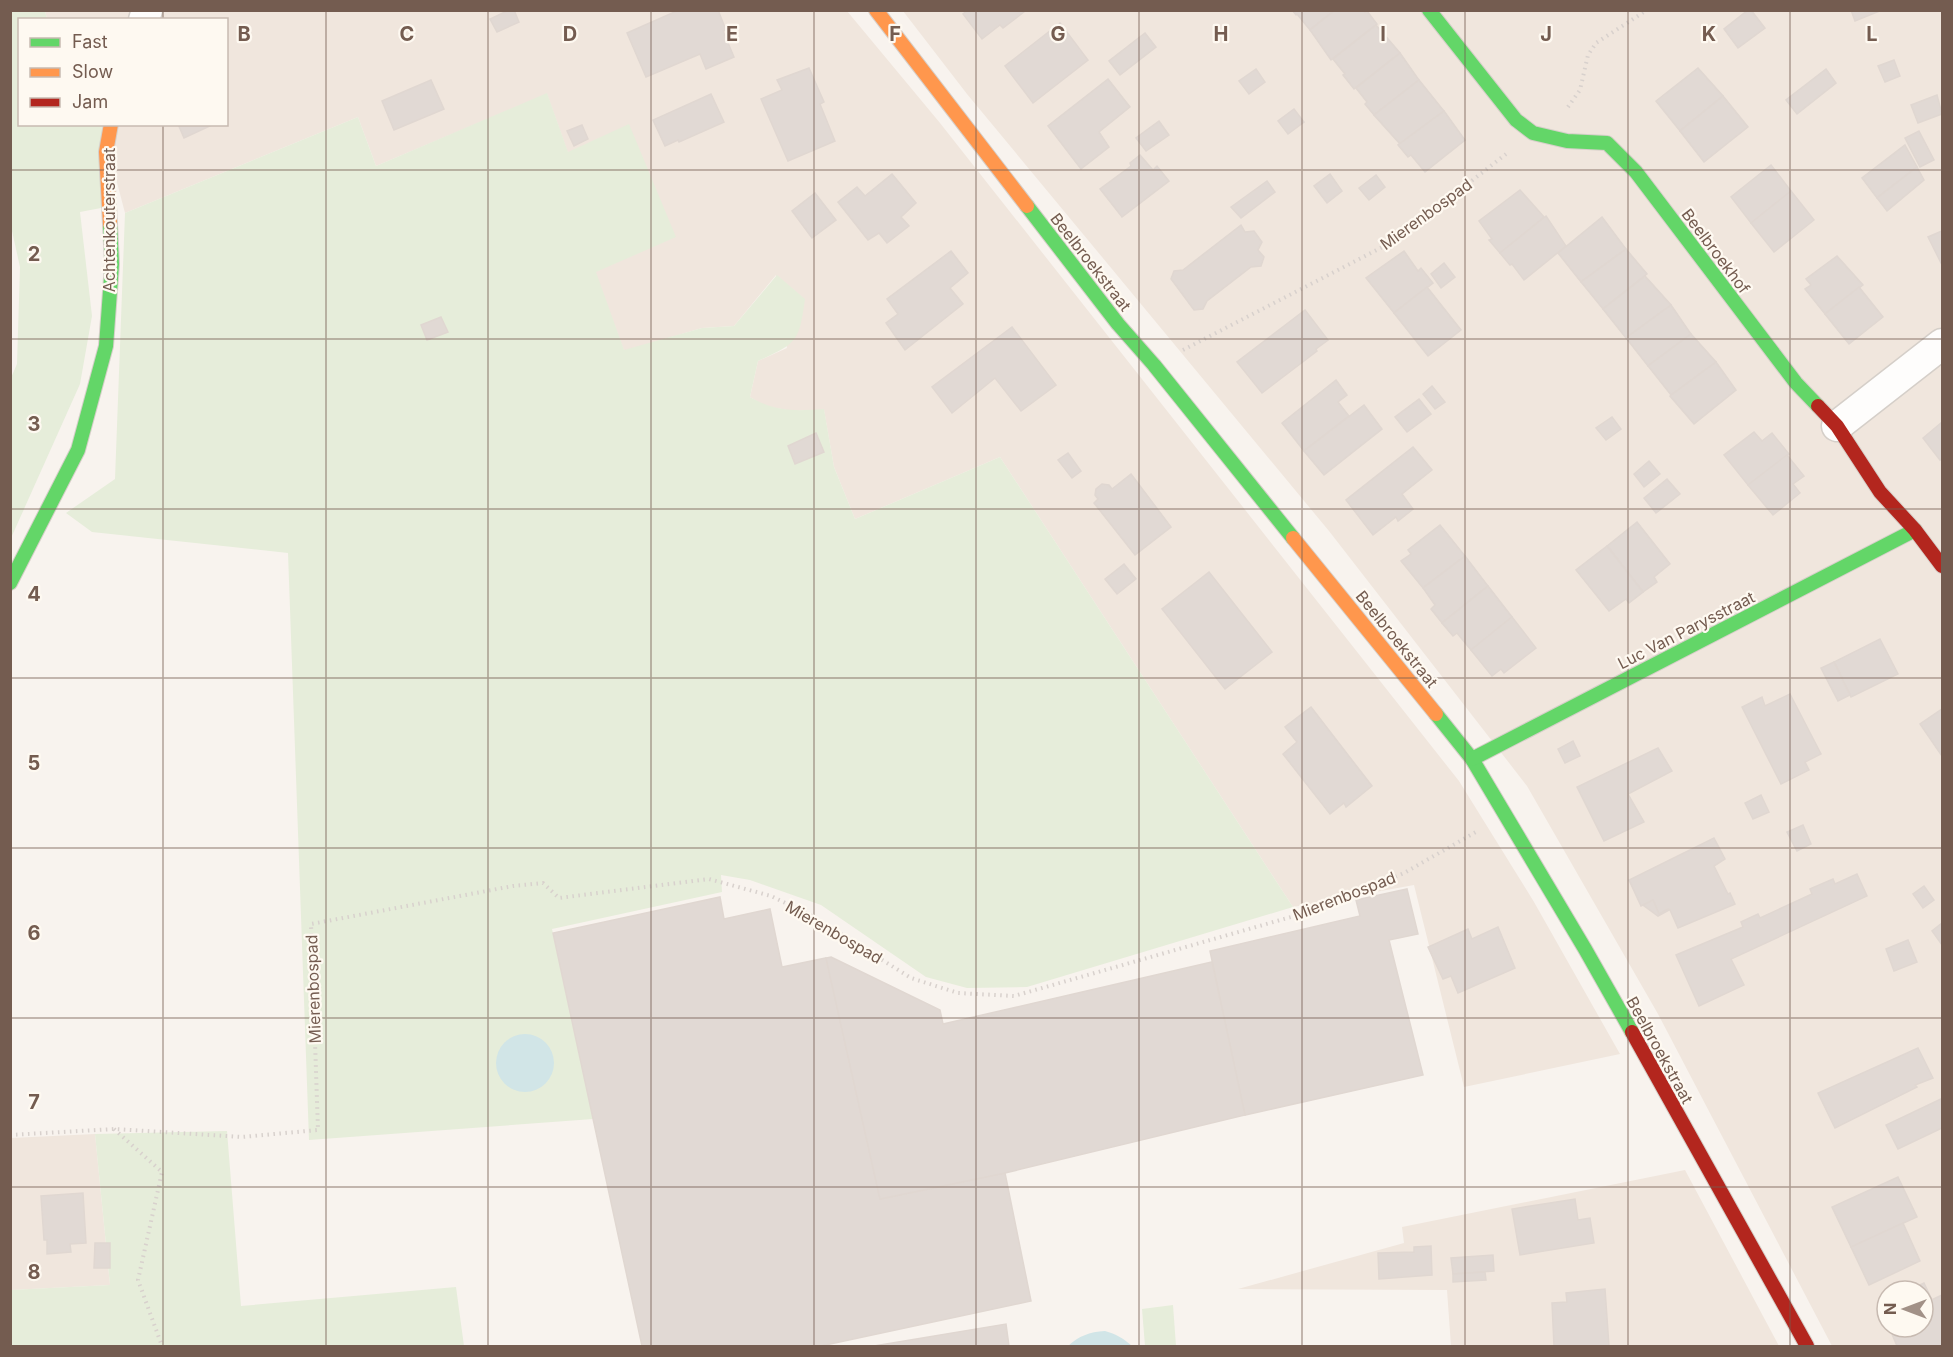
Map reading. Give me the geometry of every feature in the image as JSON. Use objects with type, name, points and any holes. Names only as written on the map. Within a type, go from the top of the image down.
[{"type":"street","name":"Beelbroekstraat","points":[[876,10],[1118,324],[1154,365],[1472,759],[1584,949],[1807,1347]]},
{"type":"street","name":"Beelbroekhof","points":[[1429,10],[1516,120],[1533,133],[1567,141],[1607,143],[1636,172],[1796,383],[1837,426],[1880,492],[1915,530],[1942,566]]},
{"type":"street","name":"Achtenkouterstraat","points":[[10,583],[78,450],[106,346],[112,264],[106,152],[111,126]]},
{"type":"street","points":[[1837,426],[1942,344]]},
{"type":"street","name":"Luc Van Parysstraat","points":[[1472,759],[1915,530]]},
{"type":"path","name":"Mierenbospad","points":[[1154,365],[1396,240],[1533,133],[1555,124],[1580,90],[1588,55],[1596,43],[1647,10]]},
{"type":"path","name":"Mierenbospad","points":[[114,1129],[242,1137],[318,1130],[311,924],[513,886],[543,883],[559,898],[709,879],[771,896],[802,910],[911,978],[958,993],[1014,996],[1326,907],[1404,873],[1506,815]]},
{"type":"path","points":[[10,1135],[114,1129],[162,1172],[138,1280],[162,1347]]},
{"type":"shaded area","points":[[45,11],[847,11],[940,123],[1459,781],[1534,902],[1620,1054],[1464,1087],[1414,885],[1293,907],[1000,457],[855,519],[834,467],[824,410],[792,411],[765,406],[750,397],[758,361],[787,348],[776,275],[734,326],[702,328],[624,351],[595,272],[568,153],[547,94],[376,166],[358,117],[125,213],[102,126],[228,126],[228,18],[47,18]]},
{"type":"shaded area","points":[[903,11],[1942,11],[1942,1346],[1832,1346],[1658,1014],[1527,786],[1329,531],[967,94]]},
{"type":"shaded area","points":[[525,1034],[541,1039],[549,1047],[554,1063],[549,1079],[541,1087],[525,1092],[509,1087],[501,1079],[496,1063],[501,1047],[509,1039]]},
{"type":"shaded area","points":[[95,1134],[110,1285],[11,1290],[11,1138]]},
{"type":"shaded area","points":[[1685,1170],[1779,1346],[1451,1346],[1447,1290],[1238,1289],[1404,1243],[1402,1227]]},
{"type":"shaded area","points":[[1105,1331],[1113,1333],[1132,1346],[1068,1346],[1085,1335]]},
{"type":"green space","points":[[11,11],[45,11],[47,18],[18,18],[18,126],[102,126],[101,208],[80,212],[92,316],[80,384],[11,538],[10,380],[17,364],[20,267],[10,222]]},
{"type":"green space","points":[[547,93],[568,152],[629,124],[676,237],[596,272],[624,350],[702,328],[734,326],[777,275],[805,299],[801,324],[789,345],[758,361],[750,397],[777,408],[824,409],[834,467],[855,519],[1000,457],[1293,907],[1027,987],[967,988],[926,977],[821,905],[750,880],[721,875],[722,892],[552,929],[593,1119],[309,1140],[288,553],[92,532],[66,513],[115,479],[125,213],[358,117],[376,166]]},
{"type":"green space","points":[[227,1131],[241,1306],[456,1287],[464,1346],[11,1346],[10,1290],[110,1285],[95,1134]]},
{"type":"green space","points":[[1173,1305],[1176,1346],[1145,1346],[1142,1309]]},
{"type":"building","points":[[514,10],[519,22],[497,32],[490,19]]},
{"type":"building","points":[[679,10],[718,10],[726,30],[723,31],[734,57],[706,69],[700,54],[646,77],[627,33]]},
{"type":"building","points":[[968,10],[1024,10],[1024,12],[1003,28],[1000,25],[982,39],[963,14]]},
{"type":"building","points":[[1292,10],[1335,10],[1310,30]]},
{"type":"building","points":[[1335,10],[1367,11],[1377,24],[1331,60],[1310,30]]},
{"type":"building","points":[[1751,10],[1765,28],[1738,48],[1724,29]]},
{"type":"building","points":[[1851,10],[1882,10],[1855,21]]},
{"type":"building","points":[[1060,23],[1088,60],[1033,103],[1005,66]]},
{"type":"building","points":[[1376,25],[1400,53],[1354,89],[1333,59]]},
{"type":"building","points":[[1145,33],[1156,47],[1120,75],[1109,61]]},
{"type":"building","points":[[1400,53],[1419,80],[1374,115],[1356,88]]},
{"type":"building","points":[[1894,60],[1900,76],[1885,82],[1878,66]]},
{"type":"building","points":[[809,68],[824,102],[820,104],[835,141],[788,161],[761,99],[782,90],[777,80]]},
{"type":"building","points":[[1698,68],[1723,96],[1680,131],[1656,101]]},
{"type":"building","points":[[1256,69],[1265,82],[1249,94],[1239,81]]},
{"type":"building","points":[[1826,69],[1836,83],[1797,114],[1786,100]]},
{"type":"building","points":[[1108,79],[1130,107],[1099,132],[1109,147],[1081,169],[1048,126]]},
{"type":"building","points":[[431,80],[444,109],[394,130],[382,101]]},
{"type":"building","points":[[1419,80],[1444,111],[1400,144],[1374,115]]},
{"type":"building","points":[[711,94],[724,122],[665,146],[653,120]]},
{"type":"building","points":[[1937,95],[1942,114],[1918,123],[1911,105]]},
{"type":"building","points":[[1723,96],[1748,127],[1704,162],[1680,131]]},
{"type":"building","points":[[1294,109],[1304,122],[1288,134],[1278,121]]},
{"type":"building","points":[[1444,111],[1465,140],[1425,172],[1411,155],[1408,157],[1398,145]]},
{"type":"building","points":[[1159,121],[1169,135],[1146,151],[1136,138]]},
{"type":"building","points":[[582,125],[588,139],[574,146],[567,131]]},
{"type":"building","points":[[179,126],[210,126],[184,138]]},
{"type":"building","points":[[1919,131],[1934,160],[1920,167],[1905,138]]},
{"type":"building","points":[[1905,145],[1917,167],[1877,198],[1862,178]]},
{"type":"building","points":[[1140,155],[1153,170],[1157,166],[1169,181],[1122,217],[1100,189],[1131,166],[1130,163]]},
{"type":"building","points":[[1771,165],[1791,191],[1751,223],[1731,197]]},
{"type":"building","points":[[1917,167],[1924,180],[1887,211],[1877,198]]},
{"type":"building","points":[[892,174],[916,203],[901,217],[909,226],[887,243],[879,233],[868,240],[838,202],[857,187],[865,196]]},
{"type":"building","points":[[1330,174],[1342,191],[1327,203],[1314,186]]},
{"type":"building","points":[[1376,175],[1385,187],[1369,200],[1359,188]]},
{"type":"building","points":[[1267,181],[1275,192],[1241,218],[1231,207]]},
{"type":"building","points":[[1520,190],[1544,217],[1500,253],[1489,240],[1492,239],[1479,221]]},
{"type":"building","points":[[1791,191],[1814,220],[1774,252],[1751,223]]},
{"type":"building","points":[[815,193],[836,220],[812,238],[792,211]]},
{"type":"building","points":[[1546,216],[1566,246],[1524,280],[1500,253]]},
{"type":"building","points":[[1602,217],[1626,249],[1581,282],[1558,253]]},
{"type":"building","points":[[1241,225],[1245,232],[1254,231],[1262,242],[1258,250],[1264,257],[1261,266],[1251,267],[1207,301],[1203,309],[1194,310],[1171,279],[1174,271],[1183,270]]},
{"type":"building","points":[[1942,231],[1942,265],[1928,237]]},
{"type":"building","points":[[1626,249],[1647,274],[1603,309],[1581,282]]},
{"type":"building","points":[[951,251],[968,273],[950,288],[963,304],[905,350],[886,323],[898,314],[887,299]]},
{"type":"building","points":[[1404,251],[1418,271],[1421,268],[1433,283],[1394,313],[1366,278]]},
{"type":"building","points":[[1837,256],[1863,285],[1825,314],[1805,289],[1811,285],[1806,279]]},
{"type":"building","points":[[1444,263],[1455,277],[1441,288],[1431,274]]},
{"type":"building","points":[[1645,276],[1671,305],[1626,338],[1603,309]]},
{"type":"building","points":[[1427,287],[1461,330],[1428,356],[1394,313]]},
{"type":"building","points":[[1859,287],[1883,317],[1849,344],[1825,314]]},
{"type":"building","points":[[1671,305],[1691,334],[1648,366],[1626,338]]},
{"type":"building","points":[[1305,310],[1328,340],[1262,393],[1237,362]]},
{"type":"building","points":[[441,317],[448,332],[427,340],[421,325]]},
{"type":"building","points":[[1012,327],[1056,385],[1021,411],[995,378],[952,413],[932,387]]},
{"type":"building","points":[[1691,334],[1716,362],[1671,395],[1648,366]]},
{"type":"building","points":[[1716,362],[1736,390],[1694,424],[1670,396]]},
{"type":"building","points":[[1336,380],[1347,395],[1338,402],[1349,416],[1304,451],[1282,423]]},
{"type":"building","points":[[1432,386],[1445,402],[1435,409],[1423,394]]},
{"type":"building","points":[[1419,399],[1431,414],[1407,432],[1395,417]]},
{"type":"building","points":[[1364,405],[1382,429],[1324,475],[1304,451]]},
{"type":"building","points":[[1612,417],[1621,429],[1606,440],[1596,428]]},
{"type":"building","points":[[1942,422],[1942,458],[1940,460],[1923,438]]},
{"type":"building","points":[[1754,432],[1762,441],[1772,433],[1789,454],[1748,485],[1724,455]]},
{"type":"building","points":[[816,433],[824,452],[795,464],[788,446]]},
{"type":"building","points":[[1413,447],[1432,470],[1402,494],[1413,509],[1398,521],[1396,517],[1373,535],[1346,500]]},
{"type":"building","points":[[1068,453],[1081,471],[1072,478],[1058,460]]},
{"type":"building","points":[[1787,455],[1804,476],[1793,484],[1800,493],[1773,515],[1748,485]]},
{"type":"building","points":[[1649,461],[1660,474],[1644,487],[1634,474]]},
{"type":"building","points":[[1131,474],[1171,527],[1135,555],[1094,503],[1098,499],[1095,495],[1096,489],[1102,484],[1109,485],[1112,489]]},
{"type":"building","points":[[1667,479],[1680,494],[1656,513],[1644,498]]},
{"type":"building","points":[[1637,522],[1670,564],[1654,577],[1657,582],[1643,592],[1607,546]]},
{"type":"building","points":[[1440,525],[1465,556],[1423,588],[1401,561],[1411,554],[1408,550]]},
{"type":"building","points":[[1607,546],[1643,592],[1629,603],[1626,599],[1609,611],[1576,570]]},
{"type":"building","points":[[1465,556],[1488,586],[1442,623],[1431,609],[1435,605],[1423,588]]},
{"type":"building","points":[[1124,564],[1136,579],[1117,594],[1105,579]]},
{"type":"building","points":[[1209,572],[1272,652],[1225,689],[1162,609]]},
{"type":"building","points":[[1488,586],[1512,617],[1471,650],[1457,633],[1453,636],[1442,623]]},
{"type":"building","points":[[1512,617],[1536,648],[1504,673],[1501,669],[1492,676],[1471,650]]},
{"type":"building","points":[[1880,639],[1898,674],[1851,697],[1834,662]]},
{"type":"building","points":[[1834,662],[1850,695],[1838,701],[1821,668]]},
{"type":"building","points":[[1790,694],[1821,754],[1805,762],[1809,770],[1781,784],[1742,707],[1762,697],[1765,706]]},
{"type":"building","points":[[1311,707],[1372,786],[1346,807],[1344,803],[1330,814],[1283,754],[1297,742],[1285,727]]},
{"type":"building","points":[[1942,709],[1942,756],[1920,724]]},
{"type":"building","points":[[1573,741],[1580,756],[1565,763],[1558,749]]},
{"type":"building","points":[[1658,748],[1672,771],[1628,794],[1644,822],[1604,841],[1577,787]]},
{"type":"building","points":[[1761,795],[1769,812],[1753,819],[1745,803]]},
{"type":"building","points":[[1803,825],[1811,844],[1797,851],[1787,832]]},
{"type":"building","points":[[1714,838],[1725,859],[1714,866],[1735,904],[1678,928],[1670,910],[1659,914],[1653,900],[1641,906],[1629,880]]},
{"type":"building","points":[[1857,874],[1867,896],[1731,959],[1744,985],[1699,1006],[1676,955],[1743,927],[1741,922],[1758,914],[1760,918],[1812,894],[1810,889],[1833,879],[1835,884]]},
{"type":"building","points":[[1924,886],[1934,900],[1923,908],[1913,894]]},
{"type":"building","points":[[1407,889],[1418,934],[1389,940],[1423,1075],[1245,1115],[1210,951],[1360,916],[1356,900]]},
{"type":"building","points":[[720,897],[724,919],[770,909],[782,967],[826,958],[880,1199],[1005,1173],[1031,1301],[821,1346],[642,1346],[553,933]]},
{"type":"building","points":[[1653,900],[1659,914],[1669,910],[1658,916],[1643,905]]},
{"type":"building","points":[[1942,923],[1942,945],[1932,931]]},
{"type":"building","points":[[1498,927],[1515,968],[1458,993],[1451,976],[1443,979],[1428,947],[1468,929],[1472,939]]},
{"type":"building","points":[[1908,940],[1917,962],[1894,971],[1886,949]]},
{"type":"building","points":[[831,957],[940,1010],[943,1024],[1212,962],[1245,1115],[1005,1173],[880,1199],[826,958]]},
{"type":"building","points":[[1918,1048],[1933,1078],[1915,1085],[1917,1087],[1835,1128],[1818,1093]]},
{"type":"building","points":[[1941,1099],[1942,1128],[1898,1149],[1886,1125]]},
{"type":"building","points":[[1898,1177],[1917,1217],[1851,1247],[1832,1207]]},
{"type":"building","points":[[83,1193],[86,1243],[70,1244],[71,1252],[47,1254],[41,1196]]},
{"type":"building","points":[[1575,1199],[1578,1220],[1590,1218],[1594,1243],[1520,1255],[1512,1209]]},
{"type":"building","points":[[1903,1223],[1920,1261],[1882,1279],[1875,1279],[1875,1282],[1869,1285],[1851,1247]]},
{"type":"building","points":[[95,1243],[110,1243],[110,1268],[94,1268]]},
{"type":"building","points":[[1431,1246],[1432,1275],[1379,1279],[1378,1253],[1414,1252],[1414,1247]]},
{"type":"building","points":[[1493,1255],[1494,1271],[1453,1274],[1451,1258]]},
{"type":"building","points":[[1485,1272],[1486,1280],[1453,1282],[1453,1274]]},
{"type":"building","points":[[1605,1289],[1609,1346],[1554,1346],[1552,1303],[1567,1302],[1566,1293]]},
{"type":"building","points":[[1942,1295],[1942,1346],[1897,1346],[1894,1339],[1935,1339],[1935,1298]]},
{"type":"building","points":[[1006,1324],[1009,1346],[874,1346]]},
{"type":"traffic: fast","points":[[1429,10],[1516,120],[1533,133],[1567,141],[1607,143],[1636,172],[1796,383],[1818,406]]},
{"type":"traffic: fast","points":[[1027,206],[1118,324],[1154,365],[1293,538]]},
{"type":"traffic: fast","points":[[10,583],[78,450],[106,346],[112,264],[110,224]]},
{"type":"traffic: fast","points":[[1472,759],[1915,530]]},
{"type":"traffic: fast","points":[[1436,714],[1472,759],[1632,1032]]},
{"type":"traffic: slow","points":[[876,10],[1027,206]]},
{"type":"traffic: slow","points":[[110,224],[106,152],[111,126]]},
{"type":"traffic: slow","points":[[1293,538],[1436,714]]},
{"type":"traffic: jam","points":[[1818,406],[1837,426],[1880,492],[1915,530],[1942,566]]},
{"type":"traffic: jam","points":[[1632,1032],[1807,1346]]}]
